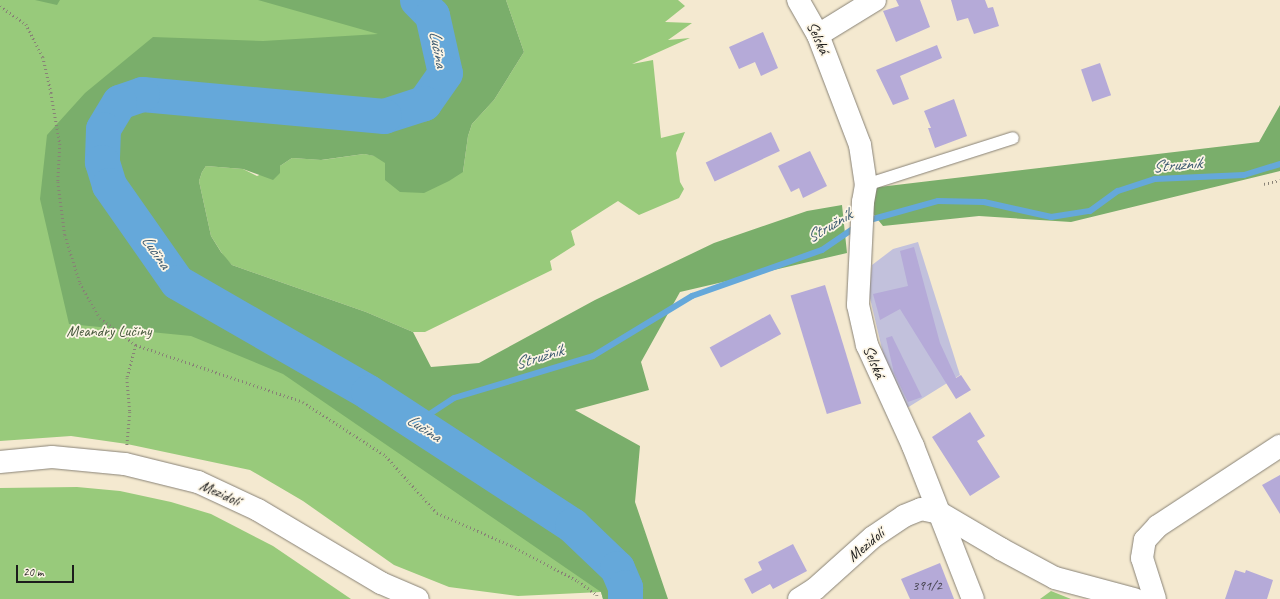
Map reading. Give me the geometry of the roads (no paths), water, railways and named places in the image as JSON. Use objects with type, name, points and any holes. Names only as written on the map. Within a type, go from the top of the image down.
[{"type":"street","name":"Selská","points":[[798,0],[818,35],[860,145],[864,194],[860,243],[858,305],[867,345],[913,446],[973,599]]},
{"type":"street","points":[[818,35],[875,0]]},
{"type":"street","points":[[1155,599],[1142,558],[1145,540],[1158,526],[1280,446]]},
{"type":"street","name":"Mezidolí","points":[[0,462],[52,457],[125,464],[198,482],[258,510],[381,583],[418,599]]},
{"type":"street","name":"Mezidolí","points":[[799,599],[815,589],[873,537],[904,516],[921,509],[940,513]]},
{"type":"street","points":[[940,513],[1001,549],[1055,578],[1134,599]]},
{"type":"lane","points":[[864,194],[1013,138]]},
{"type":"waterway","name":"Lučina","points":[[417,0],[432,15],[445,73],[424,103],[384,116],[142,94],[119,102],[103,129],[102,162],[109,185],[177,282],[368,392],[572,525],[617,568],[625,587],[625,599]]},
{"type":"waterway","name":"Stružník","points":[[866,221],[938,201],[984,202],[1051,217],[1090,211],[1118,191],[1155,179],[1244,175],[1280,164]]},
{"type":"waterway","name":"Stružník","points":[[416,423],[454,398],[593,356],[692,296],[822,250],[857,226]]},
{"type":"park label","name":"Meandry Lučiny","points":[[109,331]]}]
